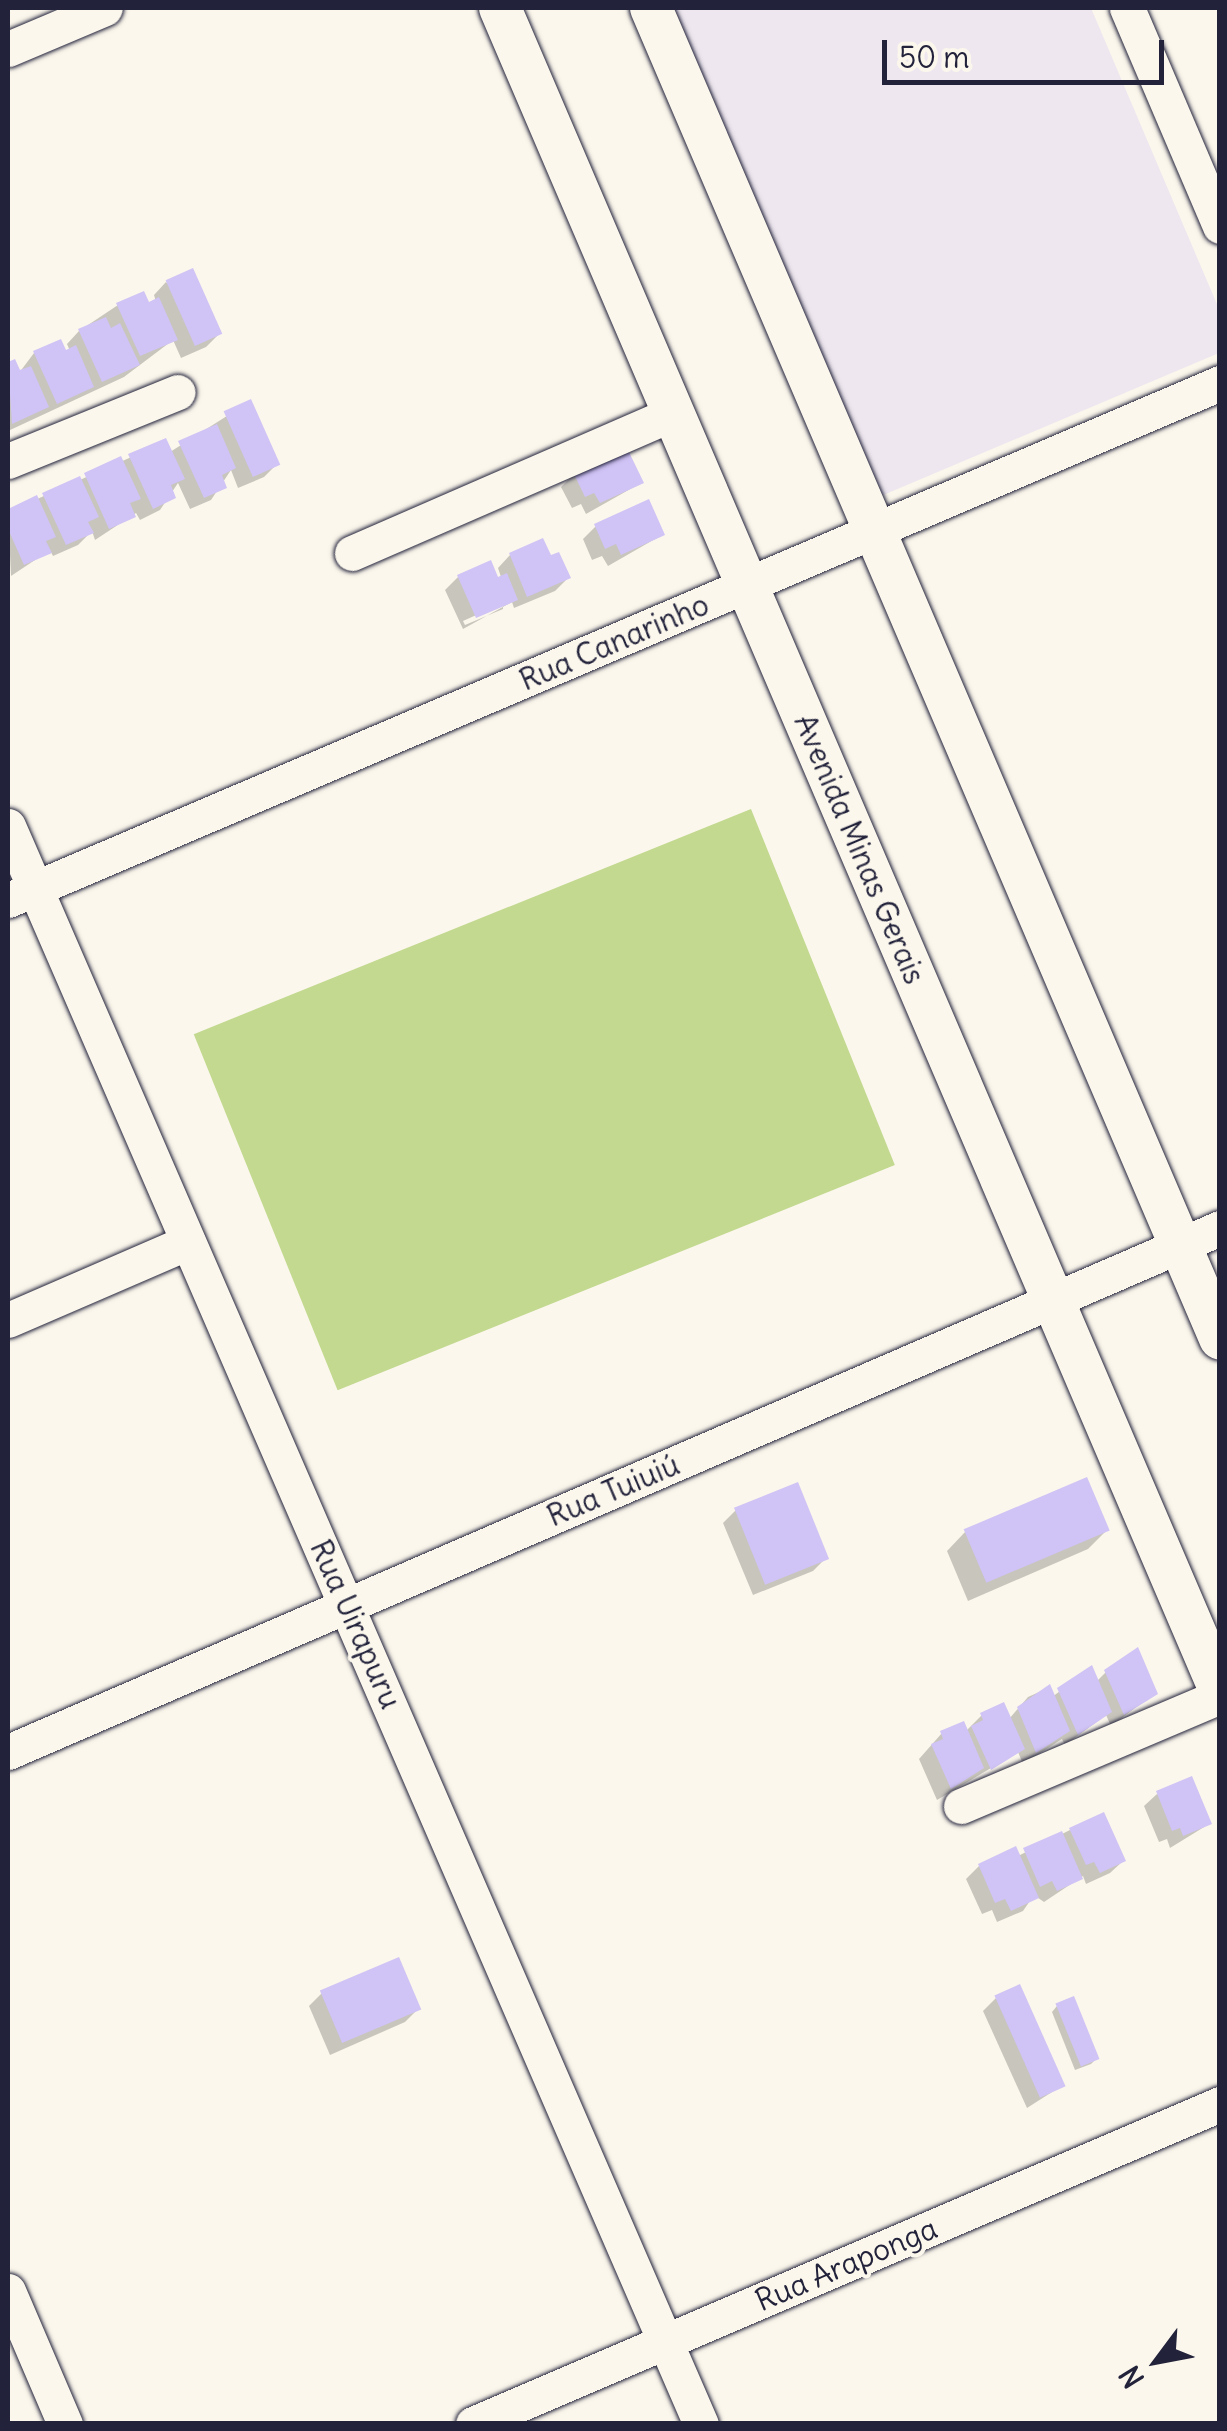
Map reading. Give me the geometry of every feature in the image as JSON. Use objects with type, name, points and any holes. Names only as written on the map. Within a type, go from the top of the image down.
[{"type":"street","points":[[8,50],[104,8]]},
{"type":"street","name":"Avenida Minas Gerais","points":[[500,8],[1220,1693]]},
{"type":"street","points":[[651,8],[1198,1273],[1220,1338]]},
{"type":"street","points":[[1126,8],[1220,226]]},
{"type":"street","name":"Rua Canarinho","points":[[21,894],[1220,383]]},
{"type":"street","points":[[8,461],[178,392]]},
{"type":"street","points":[[352,552],[674,413]]},
{"type":"street","name":"Rua Uirapuru","points":[[8,826],[21,894],[188,1242],[700,2424]]},
{"type":"street","name":"Rua Tuiuiú","points":[[8,1752],[1053,1300],[1198,1273],[1220,1228]]},
{"type":"street","points":[[8,1320],[188,1242]]},
{"type":"street","points":[[961,1806],[1220,1693]]},
{"type":"street","name":"Rua Araponga","points":[[472,2424],[1220,2104]]},
{"type":"street","points":[[8,2291],[65,2424]]},
{"type":"shaded area","points":[[673,8],[1091,8],[1219,309],[1219,353],[881,496]]},
{"type":"green space","points":[[751,809],[895,1165],[338,1390],[194,1034]]},
{"type":"building","points":[[193,268],[222,334],[195,346],[166,280]]},
{"type":"building","points":[[144,291],[149,302],[159,297],[178,340],[140,356],[116,303]]},
{"type":"building","points":[[106,317],[111,328],[120,323],[140,365],[102,382],[78,329]]},
{"type":"building","points":[[61,339],[66,350],[76,345],[94,387],[57,404],[33,351]]},
{"type":"building","points":[[15,359],[20,370],[31,366],[49,407],[12,424],[8,362]]},
{"type":"building","points":[[251,399],[280,465],[253,477],[224,411]]},
{"type":"building","points":[[217,424],[236,468],[222,475],[227,488],[204,498],[178,441]]},
{"type":"building","points":[[166,438],[185,479],[171,485],[176,498],[153,509],[128,454]]},
{"type":"building","points":[[627,448],[644,483],[600,503],[594,493],[585,497],[573,472]]},
{"type":"building","points":[[121,456],[141,499],[130,503],[136,517],[109,529],[84,473]]},
{"type":"building","points":[[80,476],[99,517],[88,522],[94,533],[66,545],[42,493]]},
{"type":"building","points":[[37,495],[56,537],[46,541],[52,553],[24,565],[8,529],[8,509]]},
{"type":"building","points":[[649,499],[665,535],[621,555],[616,544],[605,549],[594,524]]},
{"type":"building","points":[[543,538],[551,555],[559,552],[571,578],[527,597],[509,553]]},
{"type":"building","points":[[491,560],[498,577],[507,573],[518,600],[476,618],[457,575]]},
{"type":"building","points":[[1087,1477],[1110,1530],[986,1583],[964,1529]]},
{"type":"building","points":[[798,1482],[829,1559],[765,1585],[734,1508]]},
{"type":"building","points":[[1138,1647],[1158,1694],[1124,1715],[1104,1670]]},
{"type":"building","points":[[1092,1665],[1112,1712],[1078,1735],[1057,1688]]},
{"type":"building","points":[[1050,1684],[1070,1731],[1036,1753],[1017,1707]]},
{"type":"building","points":[[1004,1702],[1025,1749],[991,1770],[971,1726],[983,1720],[980,1713]]},
{"type":"building","points":[[964,1721],[984,1768],[951,1789],[931,1744],[943,1739],[940,1731]]},
{"type":"building","points":[[1192,1776],[1212,1824],[1183,1836],[1180,1828],[1172,1831],[1156,1791]]},
{"type":"building","points":[[1104,1812],[1126,1861],[1100,1873],[1094,1862],[1086,1865],[1069,1828]]},
{"type":"building","points":[[1062,1831],[1083,1879],[1057,1891],[1052,1881],[1040,1887],[1023,1848]]},
{"type":"building","points":[[1016,1846],[1039,1898],[1011,1911],[1005,1899],[995,1903],[978,1864]]},
{"type":"building","points":[[399,1957],[421,2009],[342,2043],[320,1991]]},
{"type":"building","points":[[1020,1984],[1066,2086],[1040,2098],[994,1995]]},
{"type":"building","points":[[1074,1996],[1099,2059],[1081,2067],[1055,2003]]}]
